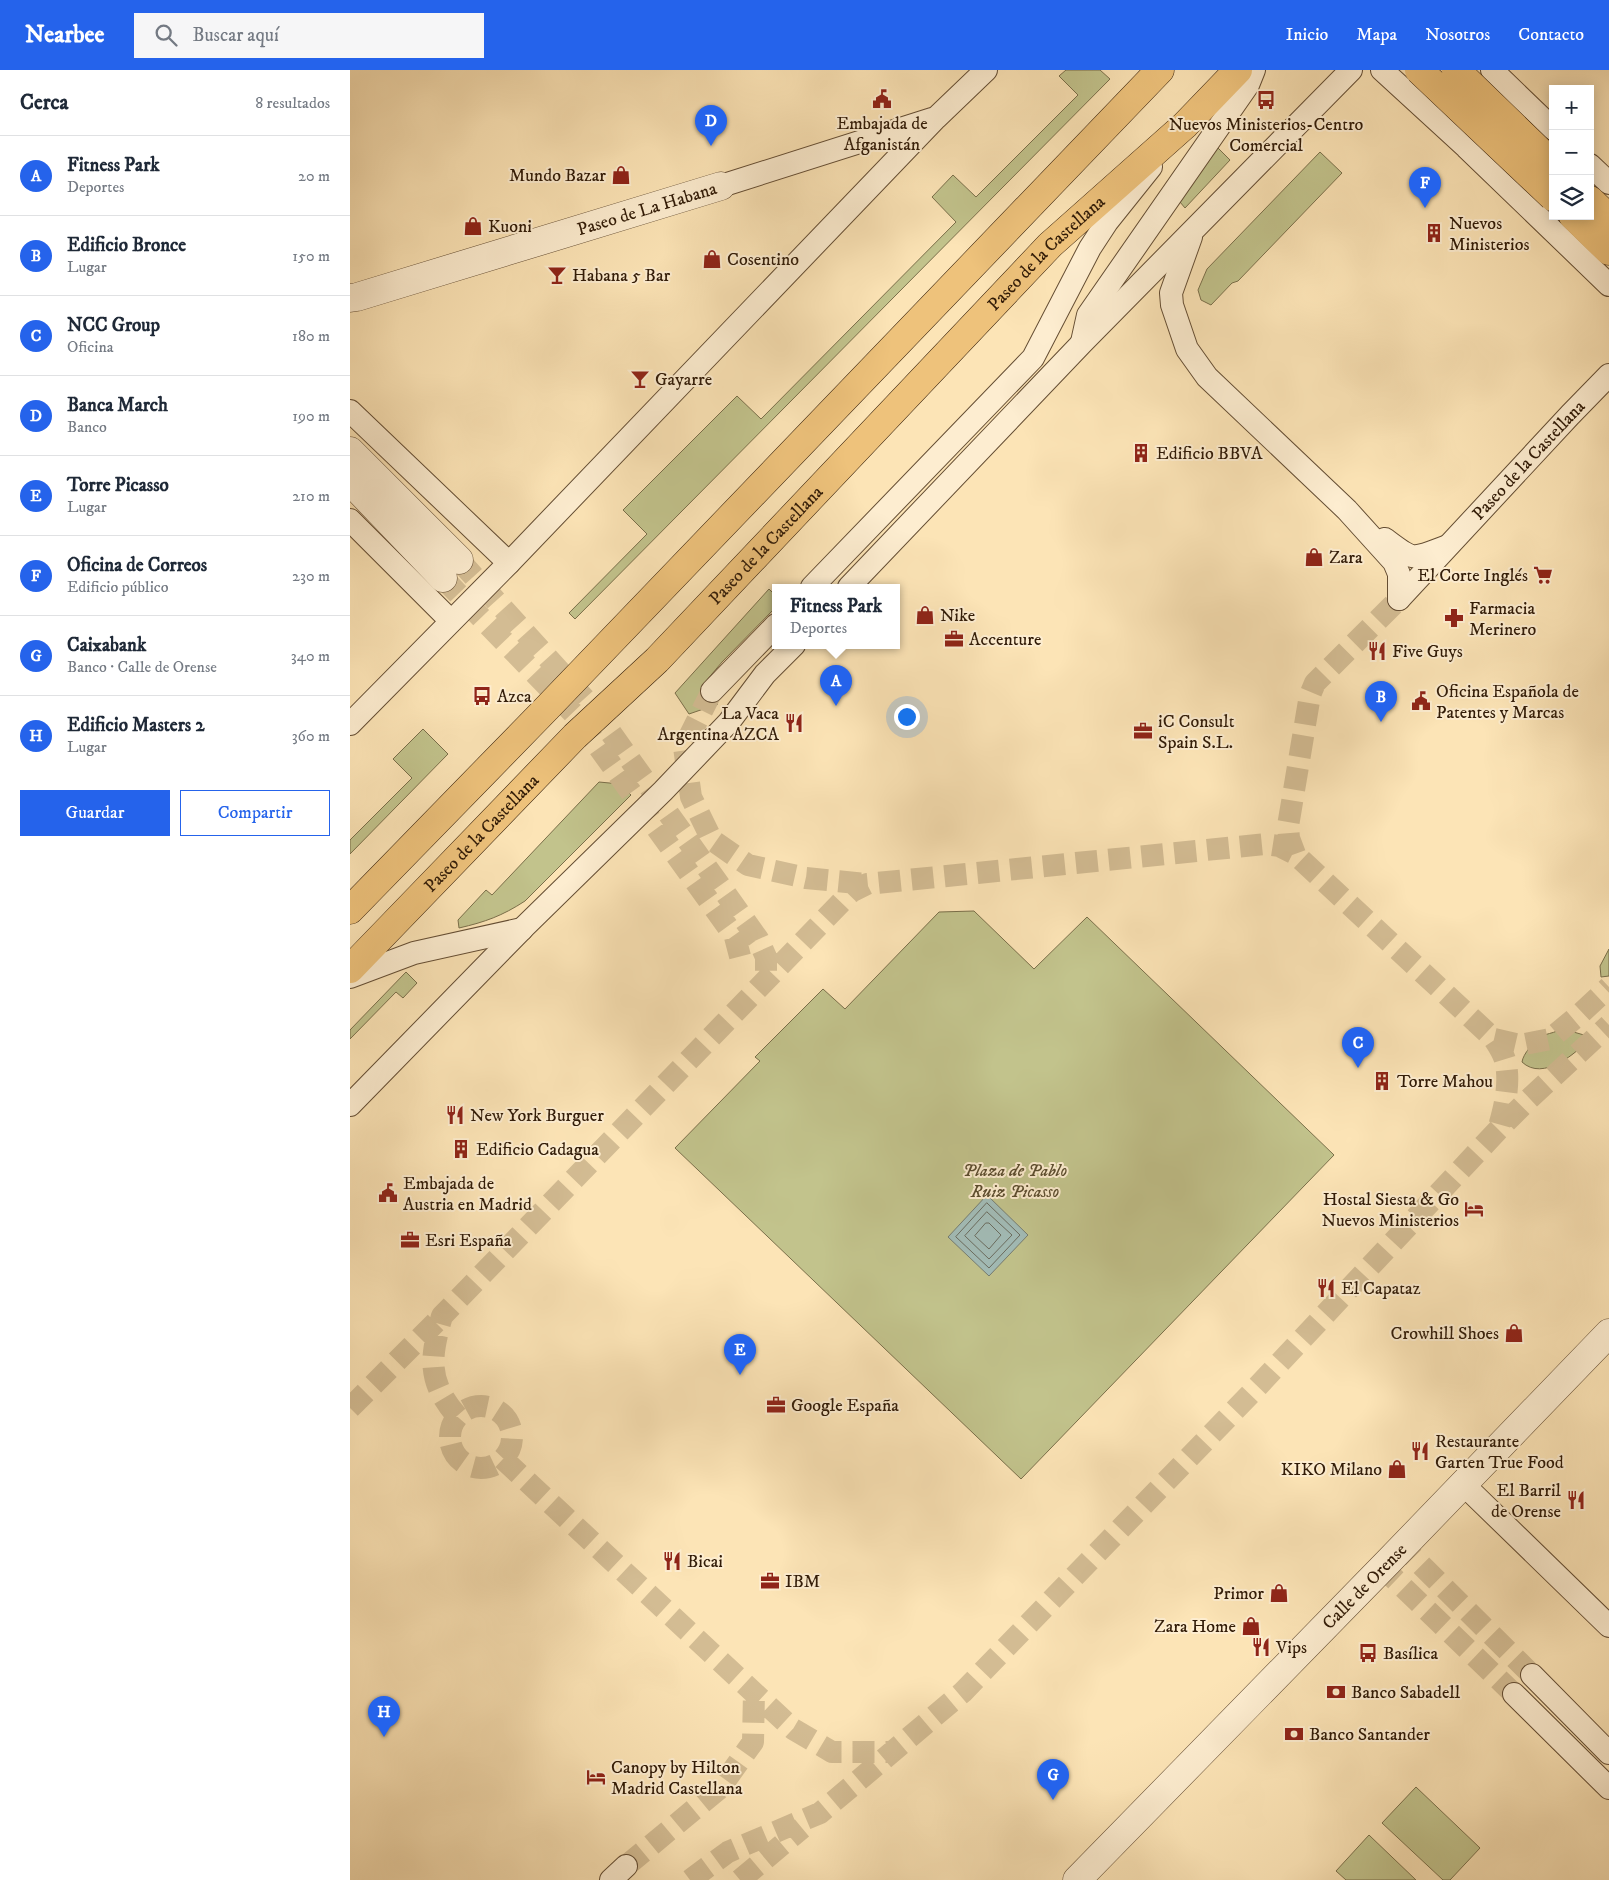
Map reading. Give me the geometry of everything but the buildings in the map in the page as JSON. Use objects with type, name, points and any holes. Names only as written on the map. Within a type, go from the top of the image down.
[{"type":"main road","points":[[350,910],[1160,70]]},
{"type":"main road","name":"Paseo de la Castellana","points":[[350,969],[575,736],[658,660],[1050,246],[1185,124],[1238,70]]},
{"type":"main road","points":[[1419,70],[1549,193]]},
{"type":"main road","points":[[1456,70],[1549,160]]},
{"type":"main road","points":[[1594,204],[1609,218]]},
{"type":"main road","points":[[1577,220],[1609,251]]},
{"type":"street","points":[[350,724],[509,563],[936,118],[986,70]]},
{"type":"street","points":[[1082,343],[1088,315],[1242,93],[1254,70]]},
{"type":"street","name":"Paseo de la Castellana","points":[[852,584],[1082,343],[1351,70]]},
{"type":"street","points":[[1382,70],[1609,285]]},
{"type":"street","points":[[1492,70],[1549,125]]},
{"type":"street","points":[[1473,155],[1525,102]]},
{"type":"street","name":"Paseo de La Habana","points":[[352,299],[936,118]]},
{"type":"street","name":"Paseo de la Castellana","points":[[815,584],[1032,358],[1079,269],[1107,222],[1185,124]]},
{"type":"street","points":[[1594,169],[1609,183]]},
{"type":"street","name":"Paseo de la Castellana","points":[[1194,230],[1171,293],[1172,305],[1187,349],[1207,377],[1347,510],[1394,562],[1399,574],[1398,599],[1609,376]]},
{"type":"street","points":[[350,411],[509,563]]},
{"type":"street","points":[[350,451],[451,569],[350,481]]},
{"type":"street","name":"Paseo de la Castellana","points":[[1347,510],[1407,556],[1418,557],[1448,546]]},
{"type":"street","points":[[350,520],[451,621]]},
{"type":"street","points":[[712,691],[772,629]]},
{"type":"street","points":[[350,1106],[522,929],[663,791],[729,722],[766,674],[790,649]]},
{"type":"street","points":[[350,976],[414,953],[522,929]]},
{"type":"street","name":"Calle de Orense","points":[[1077,1880],[1609,1333]]},
{"type":"street","points":[[1463,1484],[1609,1626]]},
{"type":"street","points":[[1532,1675],[1609,1753]]},
{"type":"street","points":[[1514,1694],[1609,1788]]},
{"type":"green space","points":[[1066,70],[1100,70],[1110,79],[575,619],[569,613],[647,534],[623,510],[737,396],[761,419],[956,222],[932,197],[953,175],[976,197],[1078,95],[1059,76]]},
{"type":"green space","points":[[1217,147],[1230,160],[1185,208],[1180,202],[1191,180]]},
{"type":"green space","points":[[1320,152],[1342,173],[1238,281],[1232,283],[1211,305],[1201,300],[1198,290],[1207,269]]},
{"type":"green space","points":[[769,589],[772,592],[772,611],[722,662],[701,687],[718,704],[689,714],[675,693]]},
{"type":"green space","points":[[423,729],[448,754],[350,854],[350,840],[412,778],[393,759]]},
{"type":"green space","points":[[599,782],[620,784],[631,795],[525,901],[493,918],[459,928],[458,920],[486,890],[492,895]]},
{"type":"green space","name":"Plaza de Pablo Ruiz Picasso","points":[[974,911],[1034,969],[1087,917],[1334,1155],[1021,1479],[675,1148],[760,1061],[755,1057],[823,989],[845,1009],[939,912]]},
{"type":"green space","points":[[1609,949],[1609,976],[1601,977],[1600,966]]},
{"type":"green space","points":[[406,972],[417,983],[403,998],[396,992],[350,1039],[350,1030]]},
{"type":"green space","points":[[1557,1031],[1570,1031],[1591,1037],[1569,1057],[1549,1067],[1540,1069],[1530,1067],[1522,1062],[1536,1041],[1542,1036]]},
{"type":"green space","points":[[1416,1787],[1480,1848],[1450,1880],[1443,1880],[1382,1823]]},
{"type":"green space","points":[[1369,1835],[1416,1880],[1346,1880],[1336,1871]]},
{"type":"water","points":[[987,1195],[1028,1235],[989,1276],[948,1237]]},
{"type":"tunnel","points":[[459,560],[593,708],[758,939],[766,957],[766,982]]},
{"type":"tunnel","points":[[443,578],[577,717],[735,937],[741,960]]},
{"type":"tunnel","points":[[1295,854],[1289,838],[1288,826],[1310,695],[1315,683],[1399,599]]},
{"type":"tunnel","points":[[712,691],[684,747],[691,797],[712,840],[748,865],[806,878],[867,884]]},
{"type":"tunnel","points":[[457,1416],[440,1392],[434,1369],[435,1344],[442,1316],[851,892],[867,884],[1266,844],[1279,846],[1295,854],[1494,1039],[1504,1057],[1507,1069],[1507,1087],[1498,1130]]},
{"type":"tunnel","points":[[1494,1039],[1520,1045],[1550,1039],[1609,987]]},
{"type":"tunnel","points":[[690,1880],[728,1852],[820,1813],[963,1692],[1258,1386],[1498,1130],[1609,1025]]},
{"type":"tunnel","points":[[350,1408],[441,1317]]},
{"type":"tunnel","points":[[475,1406],[487,1406],[503,1415],[510,1425],[512,1437],[510,1449],[503,1459],[487,1468],[475,1468],[464,1463],[455,1454],[450,1443],[450,1431],[455,1420],[464,1411],[475,1406]]},
{"type":"tunnel","points":[[503,1459],[793,1729],[832,1752],[892,1752]]},
{"type":"tunnel","points":[[1398,1542],[1532,1675]]},
{"type":"tunnel","points":[[1380,1565],[1514,1694]]},
{"type":"tunnel","points":[[626,1866],[720,1788],[753,1742],[754,1692]]},
{"type":"tunnel","points":[[740,1880],[802,1828]]},
{"type":"place","name":"Embajada de Afganistán","points":[[882,99]]},
{"type":"place","name":"Nuevos Ministerios-Centro Comercial","points":[[1266,100]]},
{"type":"place","name":"Banca March","points":[[711,146]]},
{"type":"place","name":"Mundo Bazar","points":[[621,175]]},
{"type":"place","name":"Oficina de Correos","points":[[1425,208]]},
{"type":"place","name":"Kuoni","points":[[473,226]]},
{"type":"place","name":"Nuevos Ministerios","points":[[1434,233]]},
{"type":"place","name":"Cosentino","points":[[712,259]]},
{"type":"place","name":"Habana 5 Bar","points":[[557,275]]},
{"type":"place","name":"Gayarre","points":[[640,379]]},
{"type":"place","name":"Edificio BBVA","points":[[1141,453]]},
{"type":"place","name":"Zara","points":[[1314,557]]},
{"type":"place","name":"El Corte Inglés","points":[[1543,575]]},
{"type":"place","name":"Nike","points":[[925,615]]},
{"type":"place","name":"Farmacia Merinero","points":[[1454,618]]},
{"type":"place","name":"Accenture","points":[[954,639]]},
{"type":"place","name":"Five Guys","points":[[1377,651]]},
{"type":"place","name":"Azca","points":[[482,696]]},
{"type":"place","name":"Oficina Española de Patentes y Marcas","points":[[1421,701]]},
{"type":"place","name":"Fitness Park","points":[[836,706]]},
{"type":"place","name":"Edificio Bronce","points":[[1381,722]]},
{"type":"place","name":"La Vaca Argentina AZCA","points":[[794,723]]},
{"type":"place","name":"iC Consult Spain S.L.","points":[[1143,731]]},
{"type":"place","name":"NCC Group","points":[[1358,1068]]},
{"type":"place","name":"Torre Mahou","points":[[1382,1081]]},
{"type":"place","name":"New York Burguer","points":[[455,1115]]},
{"type":"place","name":"Edificio Cadagua","points":[[461,1149]]},
{"type":"place","name":"Embajada de Austria en Madrid","points":[[388,1193]]},
{"type":"place","name":"Hostal Siesta & Go Nuevos Ministerios","points":[[1474,1209]]},
{"type":"place","name":"Esri España","points":[[410,1240]]},
{"type":"place","name":"El Capataz","points":[[1326,1288]]},
{"type":"place","name":"Crowhill Shoes","points":[[1514,1333]]},
{"type":"place","name":"Torre Picasso","points":[[740,1375]]},
{"type":"place","name":"Google España","points":[[776,1405]]},
{"type":"place","name":"Restaurante Garten True Food","points":[[1420,1451]]},
{"type":"place","name":"KIKO Milano","points":[[1397,1469]]},
{"type":"place","name":"El Barril de Orense","points":[[1576,1500]]},
{"type":"place","name":"Bicai","points":[[672,1561]]},
{"type":"place","name":"IBM","points":[[770,1581]]},
{"type":"place","name":"Primor","points":[[1279,1593]]},
{"type":"place","name":"Zara Home","points":[[1251,1626]]},
{"type":"place","name":"Vips","points":[[1261,1647]]},
{"type":"place","name":"Basílica","points":[[1368,1653]]},
{"type":"place","name":"Banco Sabadell","points":[[1336,1692]]},
{"type":"place","name":"Banco Santander","points":[[1294,1734]]},
{"type":"place","name":"Edificio Masters 2","points":[[384,1737]]},
{"type":"place","name":"Canopy by Hilton Madrid Castellana","points":[[596,1777]]},
{"type":"place","name":"Caixabank","points":[[1053,1800]]}]
